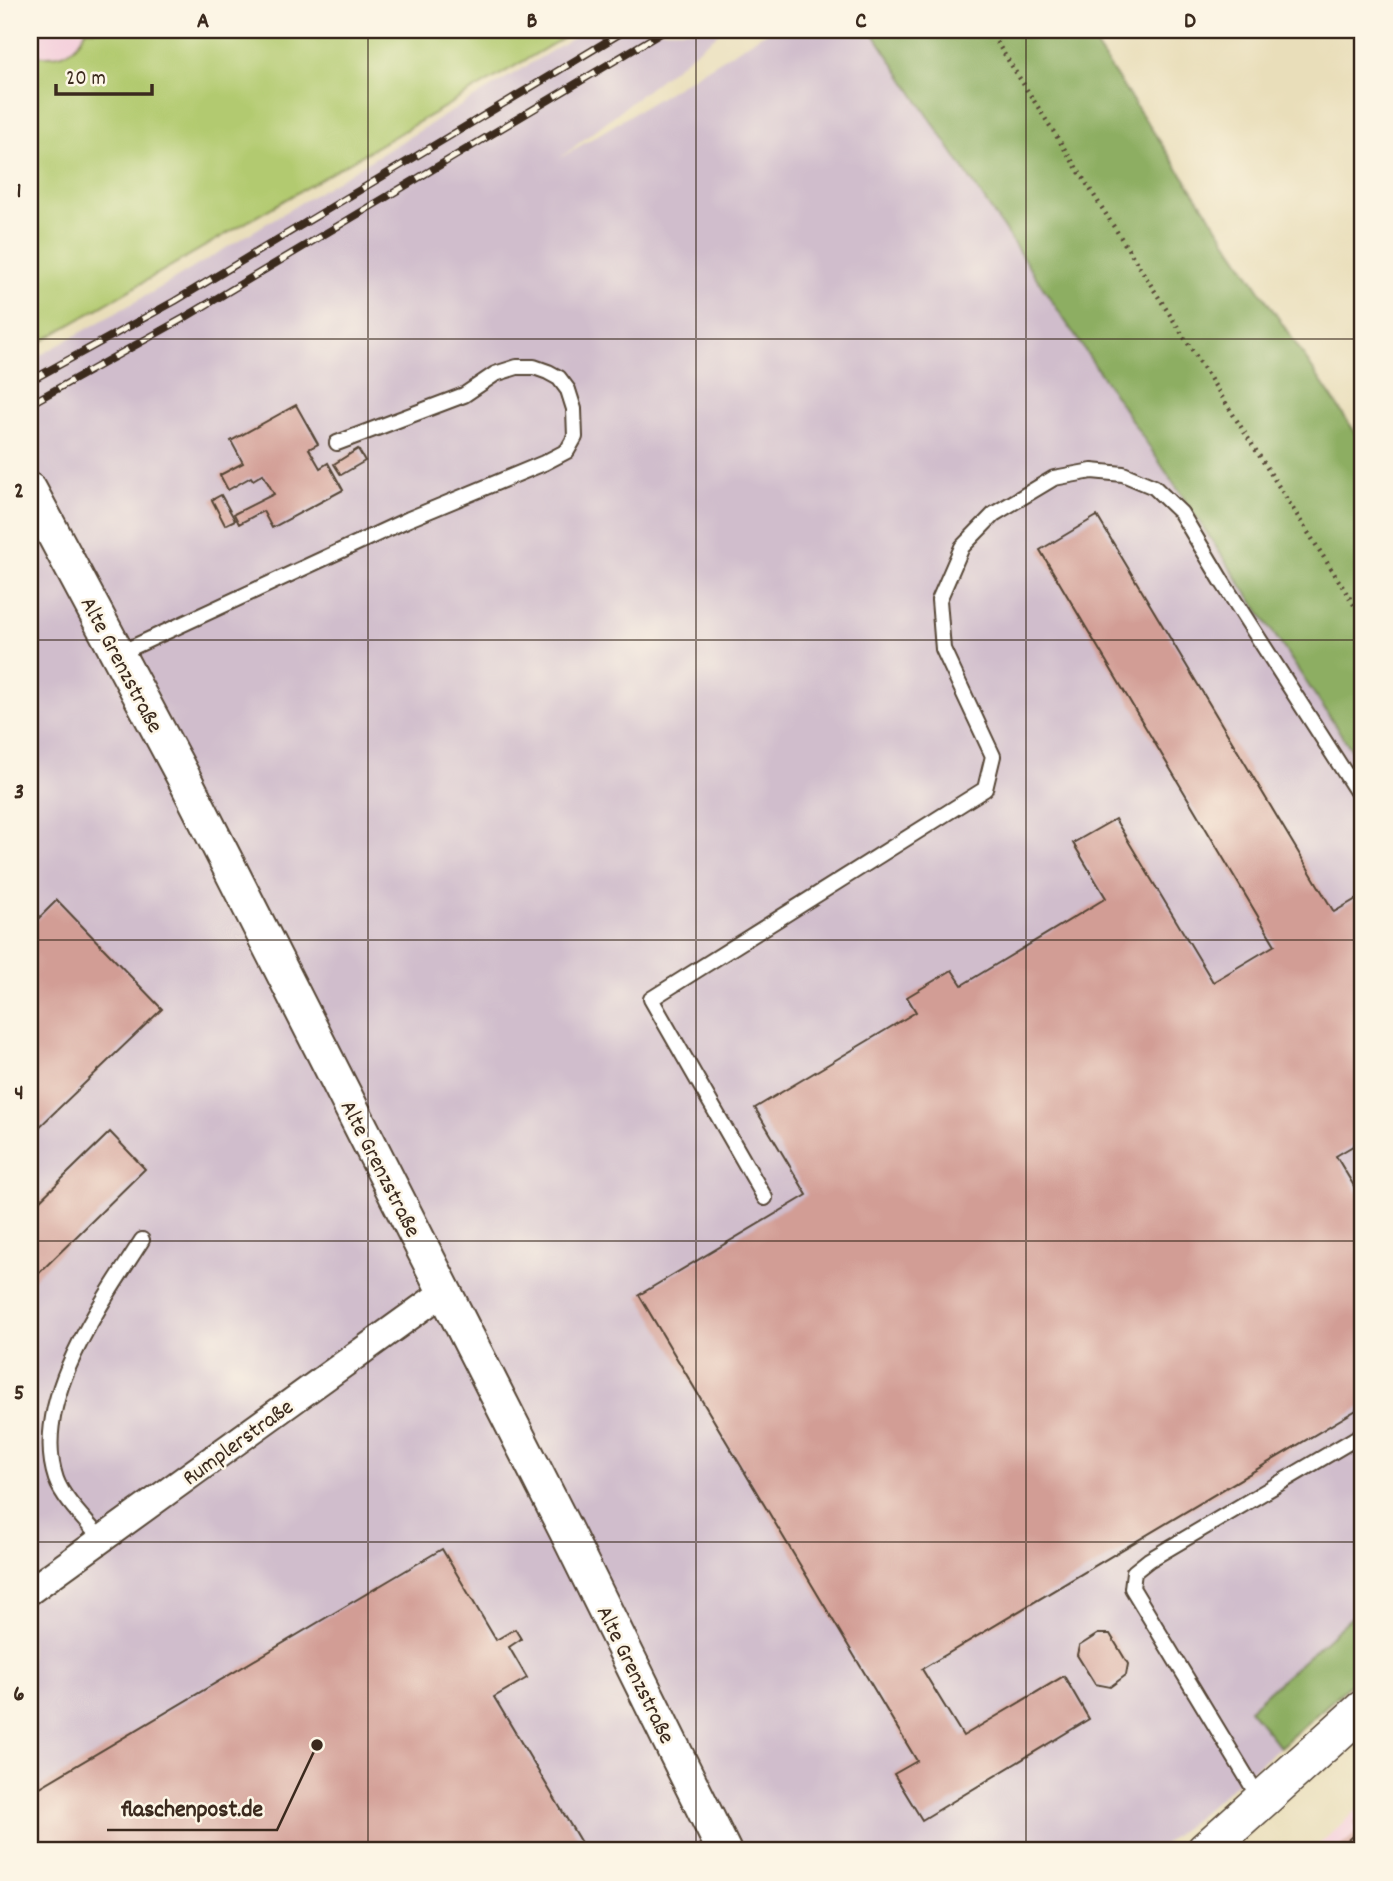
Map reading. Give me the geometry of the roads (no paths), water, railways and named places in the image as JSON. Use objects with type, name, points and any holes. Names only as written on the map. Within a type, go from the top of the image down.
[{"type":"main road","points":[[1205,1851],[1363,1709]]},
{"type":"street","name":"Alte Grenzstraße","points":[[30,490],[118,654],[445,1291],[724,1851]]},
{"type":"street","name":"Rumplerstraße","points":[[30,1591],[445,1291]]},
{"type":"lane","points":[[118,654],[410,519],[556,457],[567,451],[575,437],[574,409],[568,390],[559,378],[534,368],[517,367],[495,374],[464,395],[338,443]]},
{"type":"lane","points":[[765,1198],[651,999],[985,789],[993,756],[943,649],[939,600],[962,547],[994,514],[1054,478],[1092,471],[1123,474],[1154,487],[1181,513],[1363,801]]},
{"type":"lane","points":[[101,1539],[57,1482],[49,1451],[55,1411],[73,1352],[142,1240]]},
{"type":"lane","points":[[1262,1802],[1132,1588],[1134,1572],[1149,1560],[1363,1434]]},
{"type":"railway","points":[[30,381],[175,301],[626,30]]},
{"type":"railway","points":[[30,404],[184,318],[666,30]]},
{"type":"place","name":"flaschenpost.de","points":[[317,1745]]}]
